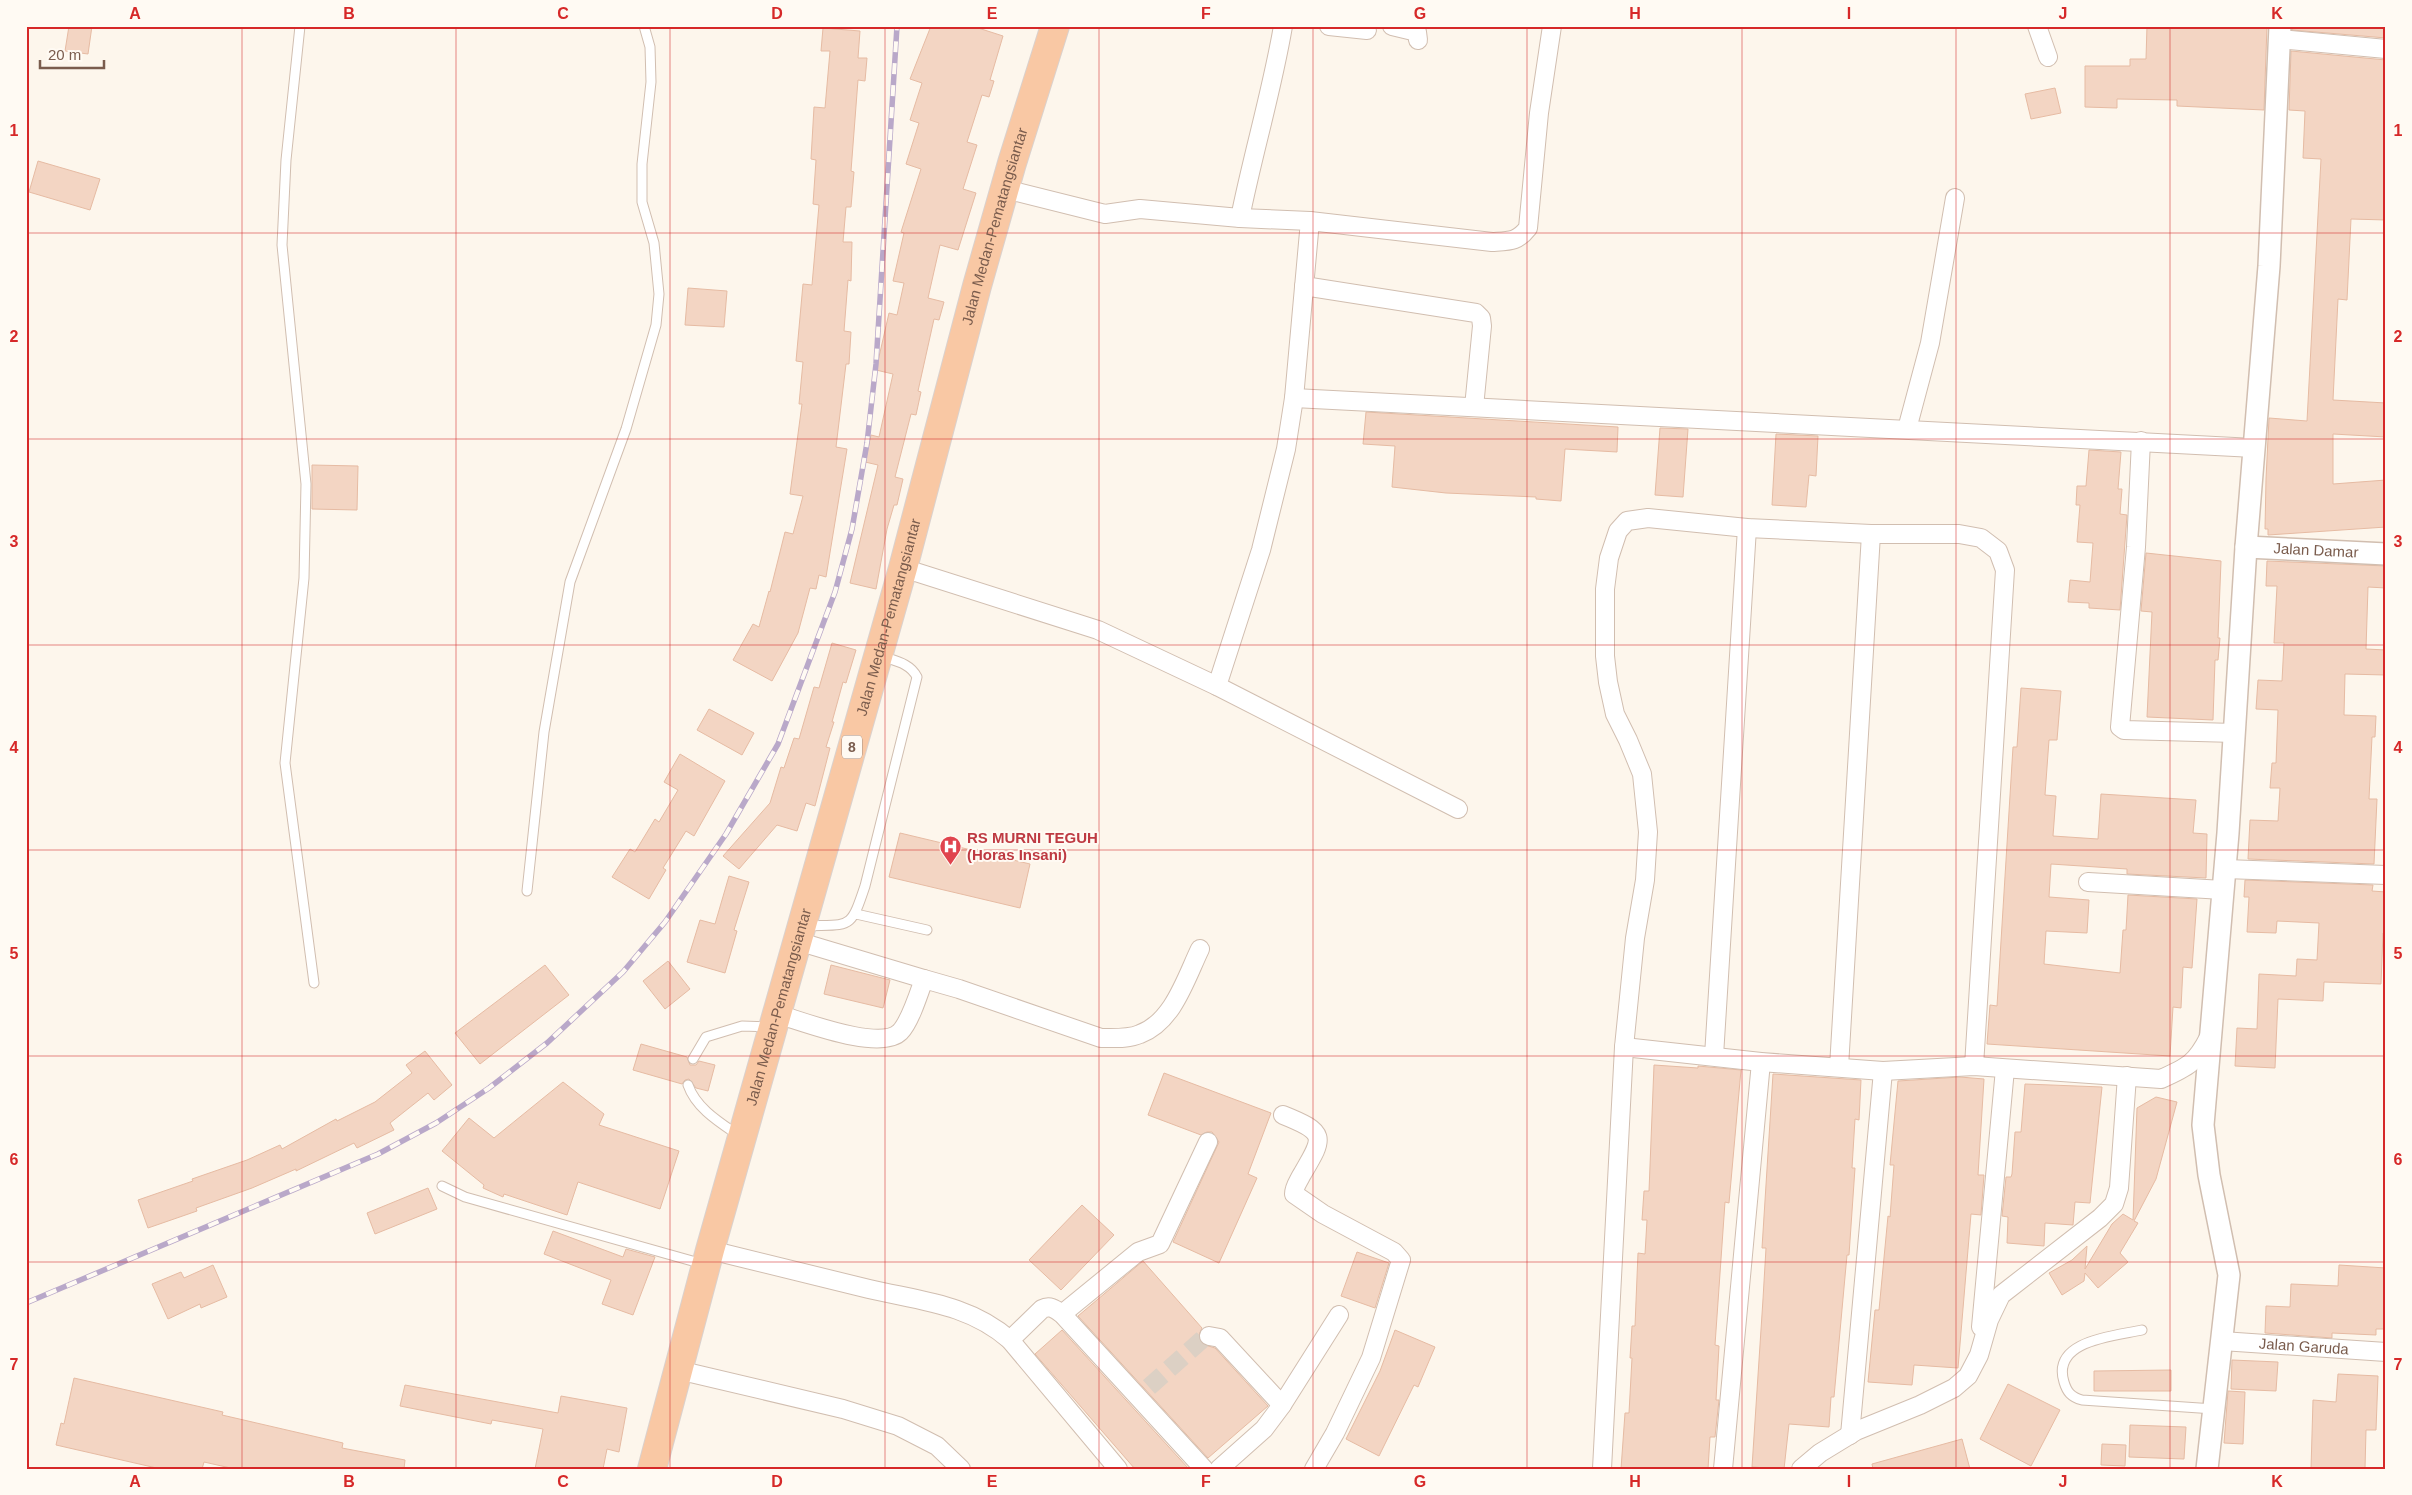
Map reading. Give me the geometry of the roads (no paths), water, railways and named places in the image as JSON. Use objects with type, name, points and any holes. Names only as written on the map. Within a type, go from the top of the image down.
[{"type":"highway","name":"Jalan Medan-Pematangsiantar","points":[[652,1469],[708,1257],[903,568],[1005,189],[1055,26]]},
{"type":"street","points":[[1240,218],[1252,158],[1274,77],[1283,26]]},
{"type":"street","points":[[1329,26],[1367,30]]},
{"type":"street","points":[[1392,26],[1417,32],[1418,40]]},
{"type":"street","points":[[1005,189],[1105,214],[1140,209],[1240,218],[1310,221],[1492,242],[1509,242],[1520,238],[1528,228],[1539,113],[1552,26]]},
{"type":"street","points":[[2037,26],[2048,57]]},
{"type":"street","points":[[2207,1469],[2229,1275],[2209,1175],[2203,1125],[2225,869],[2246,548],[2269,266],[2279,32],[2386,49]]},
{"type":"street","points":[[1907,429],[1930,343],[1955,198]]},
{"type":"street","points":[[1216,686],[1260,550],[1286,449],[1294,398],[1310,221]]},
{"type":"street","points":[[1304,286],[1476,313],[1481,318],[1482,326],[1474,407]]},
{"type":"street","points":[[1294,398],[2254,448]]},
{"type":"street","points":[[2141,441],[2136,547],[2120,727],[2124,730],[2234,732]]},
{"type":"street","points":[[1602,1469],[1624,1047],[1648,832],[1642,774],[1615,714],[1605,656],[1605,588],[1609,558],[1618,531],[1627,521],[1634,518],[1747,528],[1871,534],[1959,534],[1981,538],[1998,551],[2005,570],[1974,1066]]},
{"type":"street","points":[[1714,1056],[1747,528]]},
{"type":"street","points":[[1839,1067],[1871,534]]},
{"type":"street","name":"Jalan Damar","points":[[2246,548],[2386,554]]},
{"type":"street","points":[[903,568],[1098,630],[1216,686],[1458,809]]},
{"type":"street","points":[[2225,869],[2386,875]]},
{"type":"street","points":[[2088,882],[2223,890]]},
{"type":"street","points":[[799,934],[924,979],[959,989],[1101,1038],[1122,1038],[1141,1034],[1161,1021],[1169,1011],[1200,949]]},
{"type":"street","points":[[775,1021],[851,1035],[879,1039],[891,1038],[901,1032],[924,979]]},
{"type":"street","points":[[1624,1047],[1761,1062],[1883,1071],[1974,1066],[2162,1078],[2185,1068],[2200,1055],[2211,1032]]},
{"type":"street","points":[[1723,1469],[1761,1062]]},
{"type":"street","points":[[1979,1355],[2005,1068]]},
{"type":"street","points":[[1850,1435],[1883,1071]]},
{"type":"street","points":[[1801,1469],[1820,1453],[1850,1435],[1954,1388],[1968,1376],[1979,1355],[1990,1320],[2001,1294],[2071,1242],[2114,1204],[2119,1188],[2127,1076]]},
{"type":"street","points":[[1283,1115],[1307,1125],[1315,1131],[1318,1141],[1317,1149],[1296,1186],[1294,1194],[1323,1214],[1394,1252],[1401,1260],[1401,1266],[1371,1358],[1335,1433],[1314,1469]]},
{"type":"street","points":[[1062,1314],[1138,1252],[1160,1244],[1208,1142]]},
{"type":"street","points":[[708,1257],[951,1306],[979,1317],[995,1327],[1010,1340],[1118,1469]]},
{"type":"street","points":[[1010,1340],[1042,1309],[1047,1307],[1054,1308],[1144,1392],[1204,1469]]},
{"type":"street","points":[[1218,1469],[1264,1429],[1282,1405],[1339,1315]]},
{"type":"street","points":[[1209,1336],[1220,1338],[1282,1405]]},
{"type":"street","name":"Jalan Garuda","points":[[2222,1341],[2386,1352]]},
{"type":"street","points":[[678,1370],[842,1409],[898,1426],[937,1446],[961,1469]]},
{"type":"lane","points":[[300,26],[286,160],[282,245],[306,484],[304,578],[285,763],[314,983]]},
{"type":"lane","points":[[526,891],[544,732],[570,582],[626,429],[656,325],[659,294],[654,243],[642,202],[642,164],[651,82],[650,47],[644,26]]},
{"type":"lane","points":[[799,934],[850,922],[856,914],[865,886],[917,677],[913,669],[905,664],[878,656]]},
{"type":"lane","points":[[856,914],[927,930]]},
{"type":"lane","points":[[693,1059],[706,1037],[742,1026],[775,1021]]},
{"type":"lane","points":[[688,1086],[691,1094],[713,1118],[742,1138]]},
{"type":"lane","points":[[442,1186],[466,1197],[708,1257]]},
{"type":"lane","points":[[2142,1330],[2088,1342],[2077,1347],[2069,1354],[2062,1366],[2062,1377],[2066,1389],[2072,1396],[2082,1400],[2214,1409]]},
{"type":"tunnel","points":[[1149,1387],[1205,1337],[1209,1336]]},
{"type":"railway","points":[[26,1303],[378,1154],[436,1123],[489,1088],[547,1043],[623,972],[665,922],[726,834],[778,744],[835,592],[852,529],[867,443],[876,364],[897,26]]},
{"type":"place","name":"RS MURNI TEGUH (Horas Insani)","points":[[951,866]]}]
